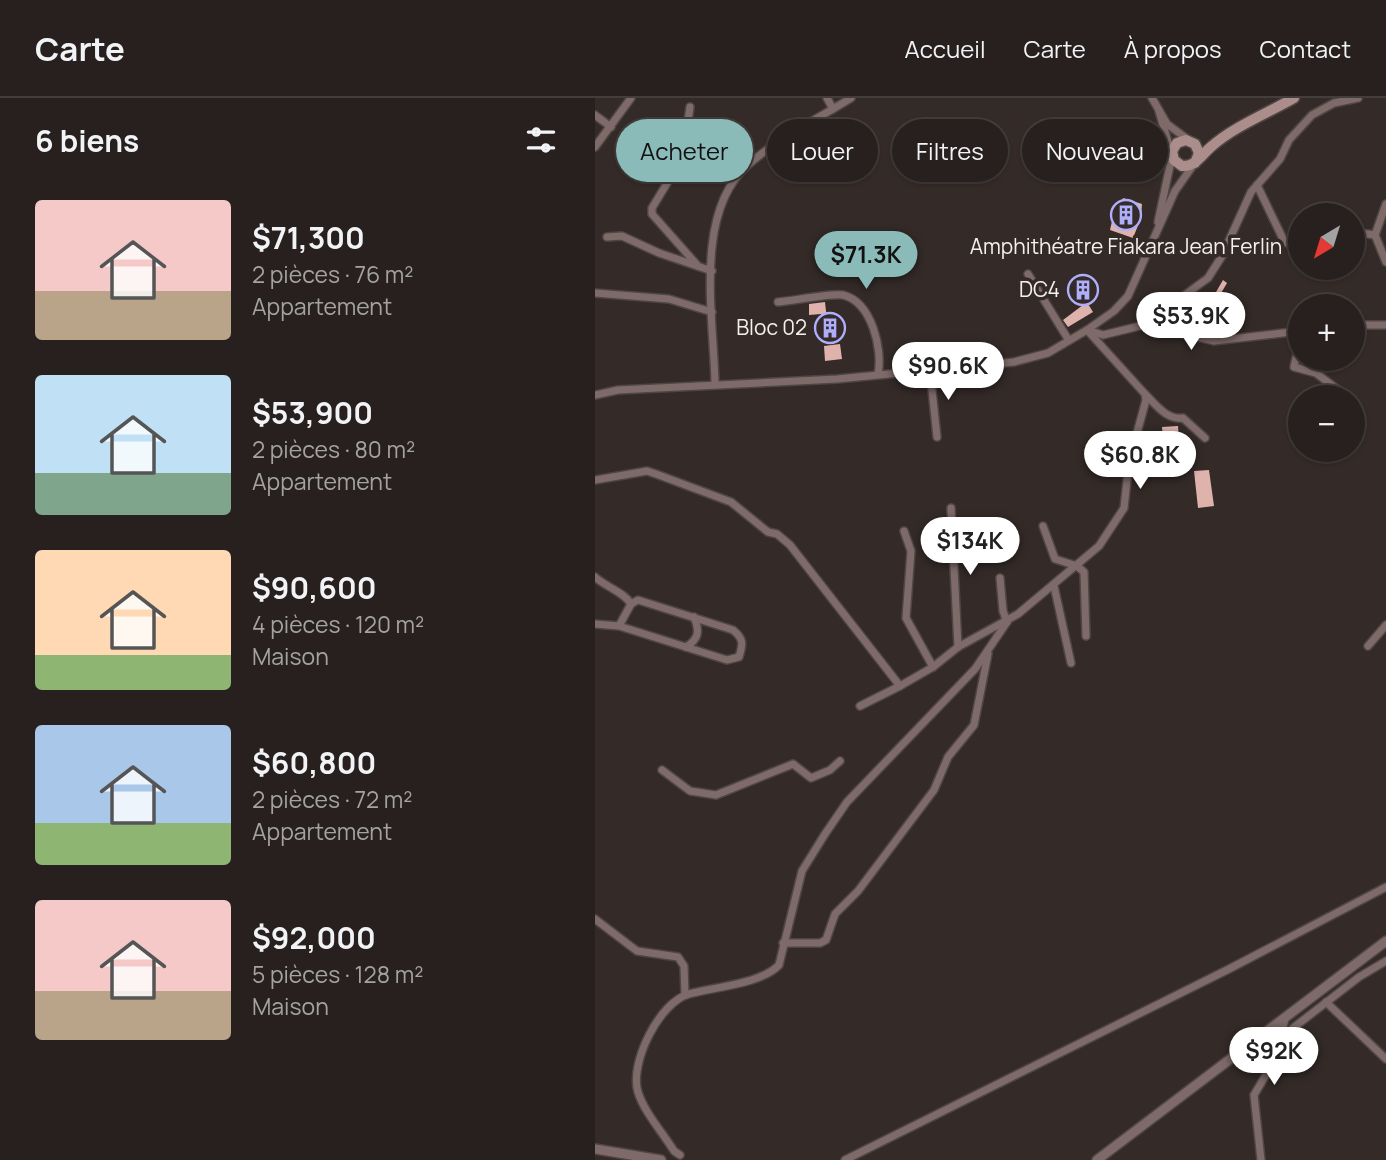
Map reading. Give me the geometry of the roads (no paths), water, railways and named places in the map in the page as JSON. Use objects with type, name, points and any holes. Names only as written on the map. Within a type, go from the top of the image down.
[{"type":"main road","points":[[1216,143],[1177,143],[1172,156],[1182,166],[1195,163],[1216,143],[1294,98]]},
{"type":"main road","points":[[1190,141],[1195,144],[1199,153],[1195,163]]},
{"type":"street","points":[[595,147],[631,98]]},
{"type":"street","points":[[827,98],[832,110]]},
{"type":"street","points":[[715,384],[712,271],[716,218],[727,190],[745,167],[770,147],[851,98]]},
{"type":"street","points":[[1152,98],[1172,129],[1190,141]]},
{"type":"street","points":[[1087,330],[1103,335],[1144,325],[1208,278],[1222,256],[1251,192],[1280,159],[1289,140],[1312,115],[1334,103],[1358,98]]},
{"type":"street","points":[[690,107],[683,157],[652,208],[652,214],[698,266]]},
{"type":"street","points":[[1156,235],[1172,156],[1159,111]]},
{"type":"street","points":[[595,115],[611,127]]},
{"type":"street","points":[[595,395],[618,390],[930,371],[1014,362],[1048,353],[1114,311],[1128,296],[1175,191],[1195,163]]},
{"type":"street","points":[[1257,185],[1283,239],[1288,243]]},
{"type":"street","points":[[1386,204],[1375,235],[1384,251],[1386,262]]},
{"type":"street","points":[[1365,234],[1375,235]]},
{"type":"street","points":[[607,237],[622,236],[659,253],[712,271]]},
{"type":"street","points":[[1028,274],[1068,339]]},
{"type":"street","points":[[595,293],[669,299],[712,312]]},
{"type":"street","points":[[778,302],[843,295],[857,302],[869,320],[878,347],[881,361],[878,374]]},
{"type":"street","points":[[1144,325],[1214,341],[1288,332]]},
{"type":"street","points":[[1365,325],[1386,325]]},
{"type":"street","points":[[1087,330],[1168,416],[1174,419],[1183,418],[1200,430],[1205,438]]},
{"type":"street","points":[[930,371],[937,437]]},
{"type":"street","points":[[1309,371],[1316,373],[1332,385]]},
{"type":"street","points":[[860,706],[933,667],[958,647],[1007,622],[1054,586],[1099,546],[1124,508],[1129,462],[1146,400],[1145,394]]},
{"type":"street","points":[[595,480],[647,471],[741,508],[768,532],[777,534],[804,560],[900,686]]},
{"type":"street","points":[[951,508],[958,647]]},
{"type":"street","points":[[1042,526],[1055,559],[1077,565],[1084,572],[1086,636]]},
{"type":"street","points":[[904,531],[911,551],[906,618],[933,667]]},
{"type":"street","points":[[595,577],[605,586],[626,596],[631,604]]},
{"type":"street","points":[[1000,578],[1003,611],[1007,622]]},
{"type":"street","points":[[1054,586],[1071,663]]},
{"type":"street","points":[[595,624],[619,626],[686,648],[734,660],[739,657],[743,643],[741,636],[733,630],[643,601],[634,600],[619,626]]},
{"type":"street","points":[[686,648],[697,636],[698,627],[694,617]]},
{"type":"street","points":[[680,1155],[674,1152],[639,1094],[636,1081],[647,1039],[658,1018],[670,1004],[685,995],[731,985],[773,971],[779,965],[804,866],[847,802],[950,697],[1007,622]]},
{"type":"street","points":[[1368,646],[1386,625]]},
{"type":"street","points":[[783,943],[820,943],[825,940],[835,914],[858,891],[934,790],[948,757],[974,725],[989,649]]},
{"type":"street","points":[[662,771],[690,790],[716,795],[793,764],[811,778],[830,770],[841,761]]},
{"type":"street","points":[[845,1160],[1229,969],[1386,887]]},
{"type":"street","points":[[595,919],[636,951],[678,957],[684,967],[685,995]]},
{"type":"street","points":[[1097,1160],[1386,941]]},
{"type":"street","points":[[1293,1028],[1386,961]]},
{"type":"street","points":[[1326,1002],[1386,1059]]},
{"type":"street","points":[[1261,1160],[1254,1095],[1276,1058],[1285,1019]]},
{"type":"street","points":[[595,1149],[661,1160]]},
{"type":"place","name":"Amphithéatre Fiakara Jean Ferlin","points":[[1126,215]]},
{"type":"place","name":"DC4","points":[[1083,290]]},
{"type":"place","name":"Bloc 02","points":[[830,328]]}]
